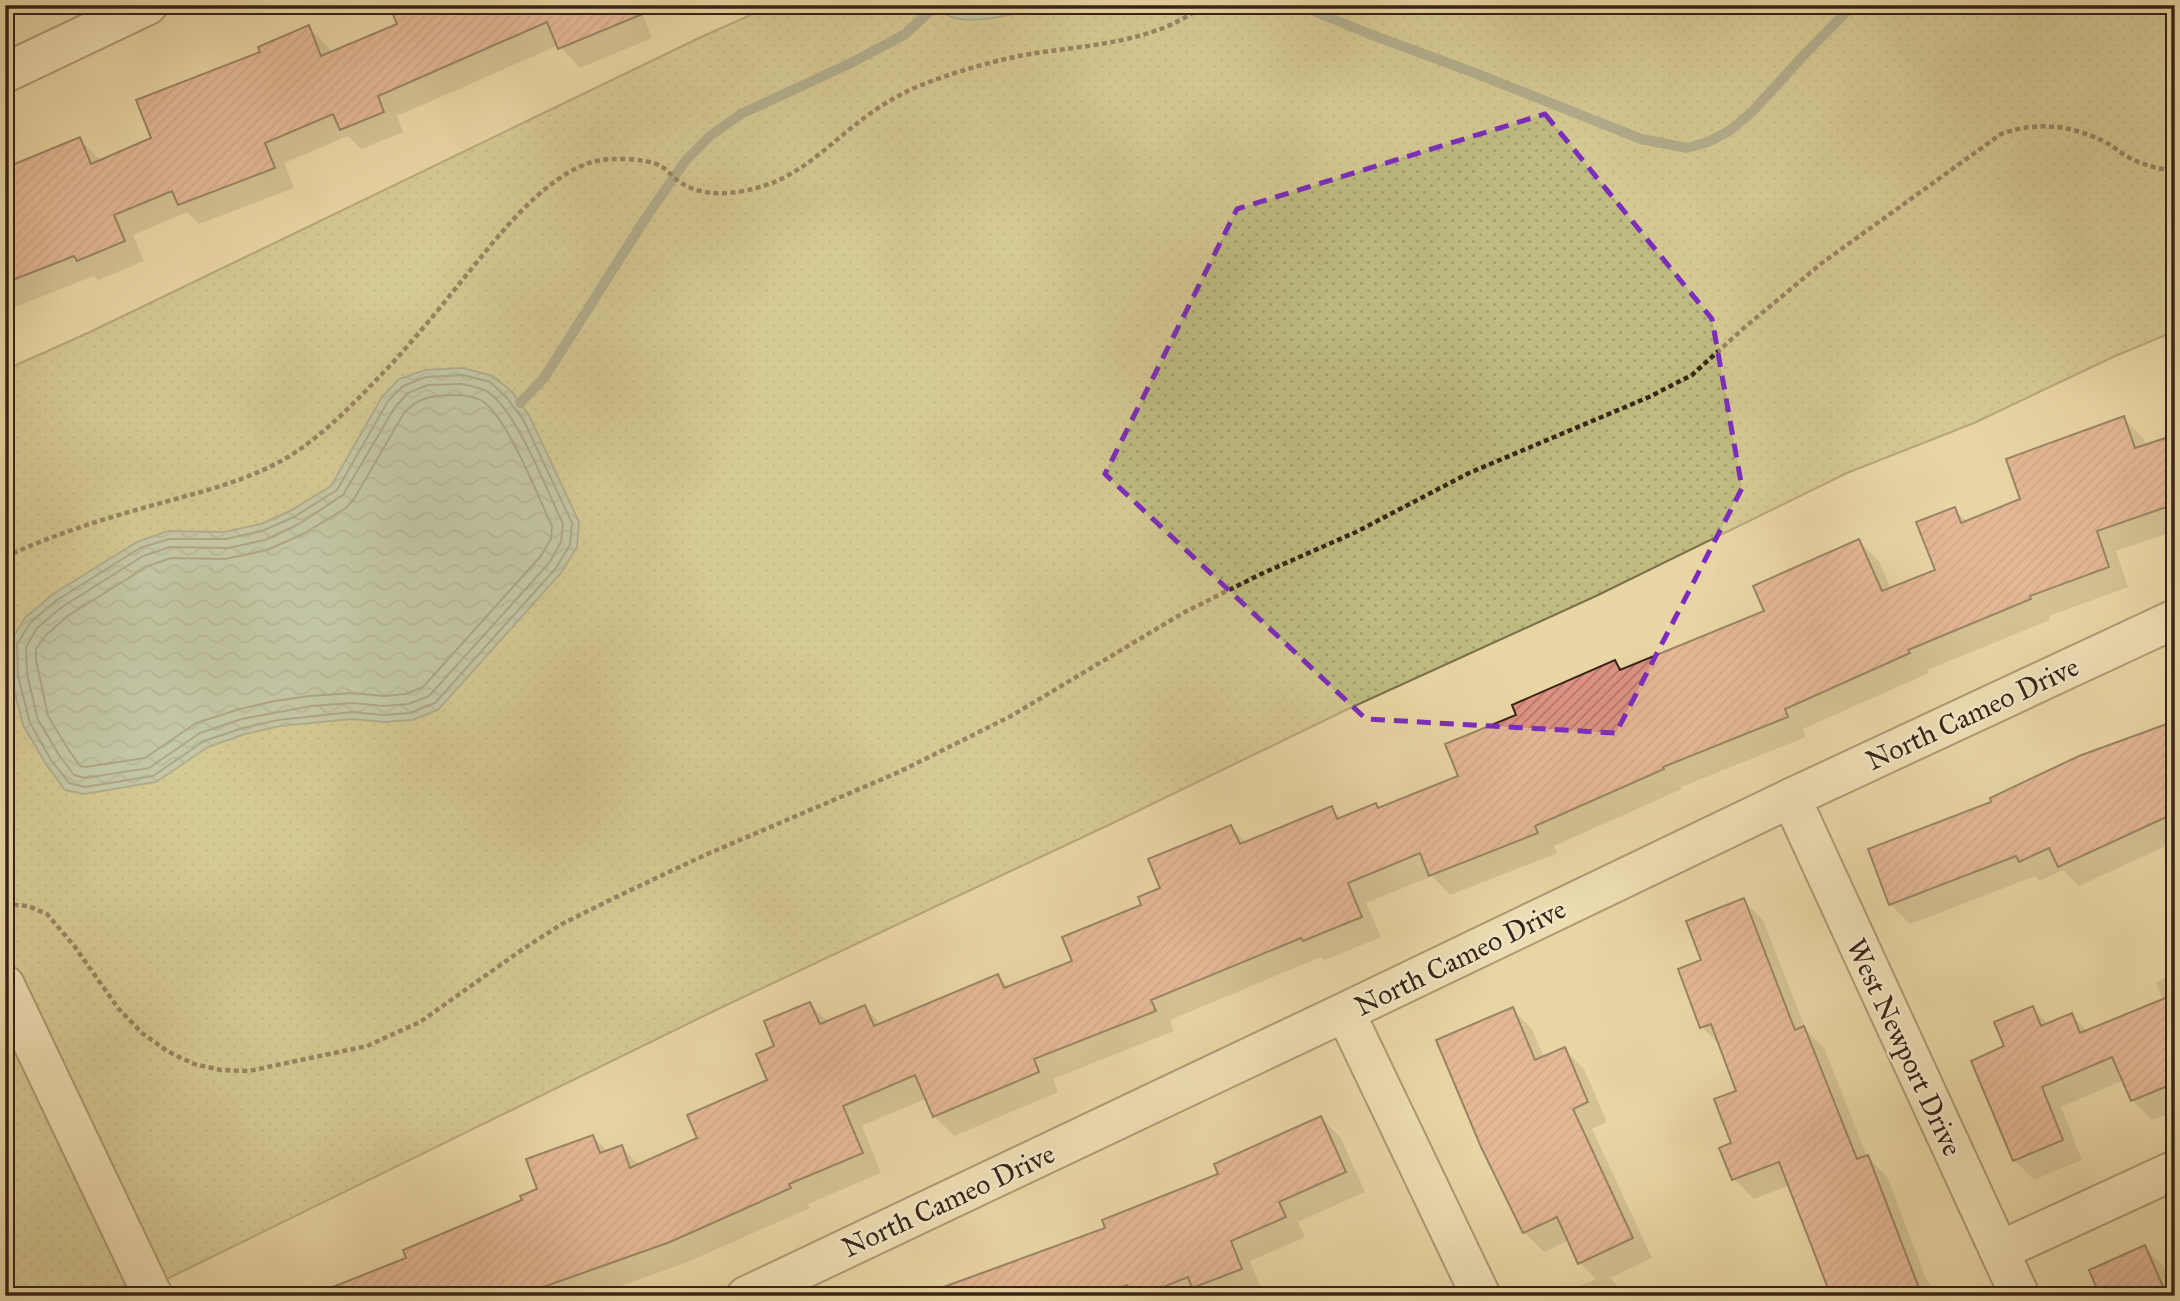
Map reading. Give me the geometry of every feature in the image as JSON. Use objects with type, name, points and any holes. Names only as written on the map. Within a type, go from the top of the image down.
[{"type":"street","points":[[5,73],[148,5]]},
{"type":"street","name":"North Cameo Drive","points":[[746,1296],[1791,798],[2175,619]]},
{"type":"street","name":"West Newport Drive","points":[[1791,798],[2020,1296]]},
{"type":"street","points":[[5,985],[153,1296]]},
{"type":"street","points":[[1345,1012],[1481,1296]]},
{"type":"street","points":[[1999,1251],[2175,1170]]},
{"type":"path","points":[[5,558],[47,538],[216,487],[258,472],[288,457],[319,435],[385,371],[497,238],[553,183],[592,162],[624,159],[662,167],[681,183],[696,190],[717,194],[766,186],[796,172],[867,116],[919,86],[995,62],[1156,31],[1182,20],[1203,5]]},
{"type":"path","points":[[5,904],[28,906],[47,914],[75,947],[118,1008],[142,1033],[167,1051],[194,1064],[221,1070],[249,1071],[367,1046],[420,1021],[562,924],[705,855],[898,772],[1012,716],[1183,613],[1261,574],[1356,532],[1469,473],[1649,397],[1692,375],[1822,263],[2001,134],[2017,128],[2059,126],[2084,132],[2147,165],[2175,171]]},
{"type":"highlighted area","points":[[1545,114],[1712,319],[1742,488],[1616,733],[1366,719],[1105,474],[1237,209]]},
{"type":"shaded area","points":[[773,5],[2175,5],[2175,331],[2113,357],[1974,423],[1847,473],[1596,596],[1348,709],[714,1011],[132,1296],[5,1296],[5,370],[90,332],[699,38]]},
{"type":"water","points":[[939,5],[1037,5],[1005,16],[978,20],[954,18],[946,14]]},
{"type":"water","points":[[463,368],[493,376],[512,392],[529,415],[579,522],[577,547],[561,573],[438,710],[412,720],[384,722],[352,719],[280,726],[245,734],[208,747],[156,782],[84,794],[65,790],[23,725],[11,677],[10,642],[25,618],[53,594],[137,542],[168,531],[224,532],[261,524],[290,511],[331,486],[382,397],[399,379],[425,370]]},
{"type":"building","points":[[389,5],[662,6],[558,49],[547,22],[378,96],[384,112],[340,130],[333,114],[265,143],[275,168],[178,205],[172,191],[114,215],[125,241],[77,261],[74,256],[5,283],[5,168],[80,137],[91,164],[151,138],[136,100],[260,52],[258,47],[309,25],[321,56],[397,24]]},
{"type":"building","points":[[2124,416],[2135,448],[2175,435],[2175,504],[2097,531],[2109,567],[2030,596],[2031,599],[1908,650],[1910,653],[1785,709],[1788,717],[1663,767],[1664,769],[1535,826],[1538,833],[1429,876],[1420,853],[1348,883],[1362,917],[1303,941],[1301,938],[1151,1000],[1156,1011],[1034,1059],[1039,1072],[933,1117],[915,1075],[843,1106],[863,1153],[789,1184],[791,1188],[670,1242],[518,1296],[315,1296],[406,1258],[403,1250],[522,1200],[520,1196],[537,1189],[526,1159],[593,1135],[600,1153],[622,1145],[630,1168],[697,1138],[687,1115],[767,1080],[756,1054],[774,1046],[764,1021],[810,1002],[820,1024],[865,1005],[874,1026],[998,974],[1004,988],[1072,961],[1062,937],[1141,905],[1138,897],[1160,888],[1148,859],[1231,825],[1240,844],[1332,806],[1337,819],[1376,803],[1378,808],[1458,776],[1445,744],[1516,715],[1512,705],[1615,660],[1620,670],[1764,611],[1753,586],[1859,539],[1882,591],[1935,570],[1916,522],[1955,507],[1961,523],[2020,499],[2006,459]]},
{"type":"building","points":[[2175,721],[2175,813],[2058,867],[2049,848],[2019,862],[2016,856],[1889,905],[1868,849],[1991,802],[1990,798],[2079,756]]},
{"type":"building","points":[[1744,898],[1795,1030],[1804,1026],[1857,1159],[1868,1155],[1922,1296],[1831,1296],[1779,1162],[1732,1180],[1719,1148],[1731,1143],[1714,1099],[1736,1091],[1711,1024],[1700,1028],[1678,969],[1701,960],[1686,921]]},
{"type":"building","points":[[2175,994],[2175,1083],[2131,1101],[2112,1057],[2042,1087],[2063,1140],[2013,1161],[1971,1061],[2004,1046],[1994,1022],[2033,1006],[2041,1026],[2072,1013],[2080,1033]]},
{"type":"building","points":[[1513,1007],[1535,1060],[1565,1047],[1588,1102],[1573,1109],[1633,1238],[1578,1264],[1557,1217],[1523,1233],[1481,1147],[1436,1040]]},
{"type":"building","points":[[1321,1116],[1346,1172],[1279,1202],[1286,1217],[1231,1241],[1242,1269],[1192,1288],[1188,1277],[1141,1296],[1132,1296],[1127,1285],[1098,1296],[931,1296],[930,1292],[1105,1228],[1102,1220],[1218,1174],[1214,1164]]},
{"type":"building","points":[[2145,1245],[2167,1296],[2100,1296],[2089,1270]]},
{"type":"waterway","points":[[520,403],[544,378],[645,219],[686,160],[710,136],[741,114],[849,64],[904,35],[937,5]]},
{"type":"waterway","points":[[1299,5],[1641,139],[1687,148],[1708,142],[1729,131],[1752,112],[1853,5]]}]
